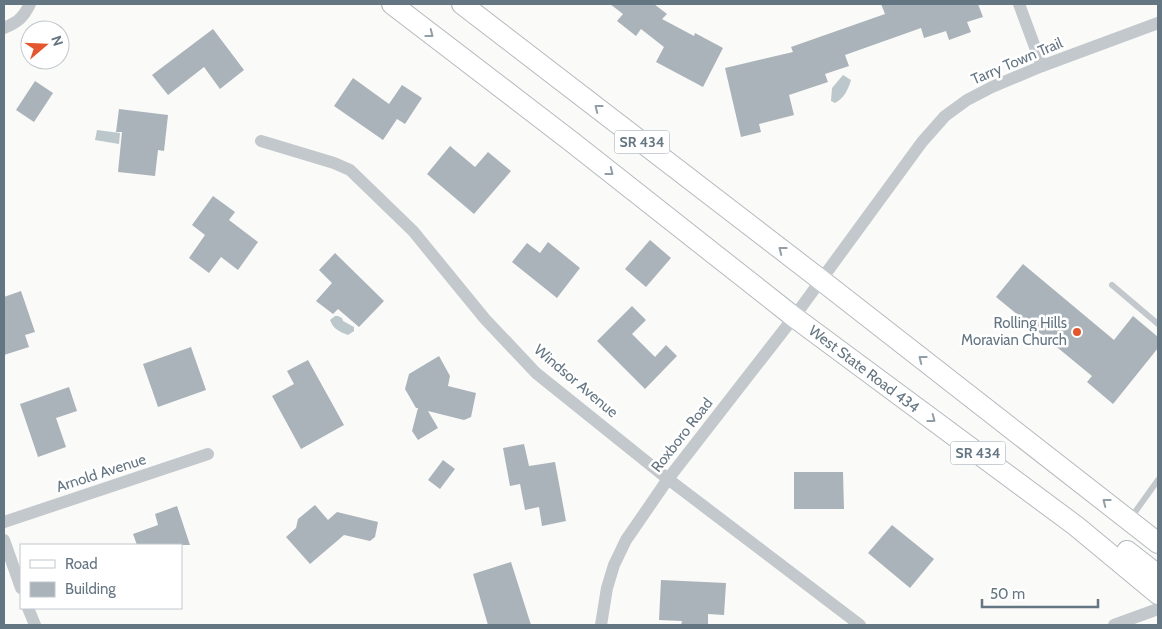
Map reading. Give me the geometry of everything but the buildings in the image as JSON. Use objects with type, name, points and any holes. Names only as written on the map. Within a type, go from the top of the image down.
[{"type":"main road","name":"West State Road 434","points":[[392,4],[572,142],[794,317],[1076,526],[1158,594]]},
{"type":"main road","name":"SR 434","points":[[462,4],[821,280],[1158,543]]},
{"type":"main road","points":[[1076,526],[1111,538],[1158,575]]},
{"type":"street","points":[[1019,4],[1042,66]]},
{"type":"street","points":[[4,28],[18,22],[28,8]]},
{"type":"street","name":"Tarry Town Trail","points":[[821,280],[922,142],[945,116],[967,100],[984,91],[1042,66],[1158,24]]},
{"type":"street","name":"Windsor Avenue","points":[[261,141],[334,163],[350,170],[413,232],[485,319],[536,372],[668,478],[860,625]]},
{"type":"street","name":"Roxboro Road","points":[[602,625],[607,588],[614,564],[626,540],[668,478],[821,280]]},
{"type":"street","name":"Arnold Avenue","points":[[4,522],[208,454]]},
{"type":"street","points":[[4,540],[20,585]]},
{"type":"street","points":[[28,609],[35,625]]},
{"type":"street","points":[[1114,625],[1158,609]]},
{"type":"lane","points":[[1112,285],[1158,324]]},
{"type":"lane","points":[[1129,520],[1158,480]]},
{"type":"shaded area","points":[[843,75],[851,80],[841,99],[835,103],[831,101],[832,88]]},
{"type":"shaded area","points":[[97,130],[120,133],[119,144],[95,140]]},
{"type":"shaded area","points":[[335,316],[342,318],[343,321],[354,327],[354,331],[348,335],[337,330],[330,320]]},
{"type":"place","name":"Rolling Hills Moravian Church","points":[[1077,332]]}]
